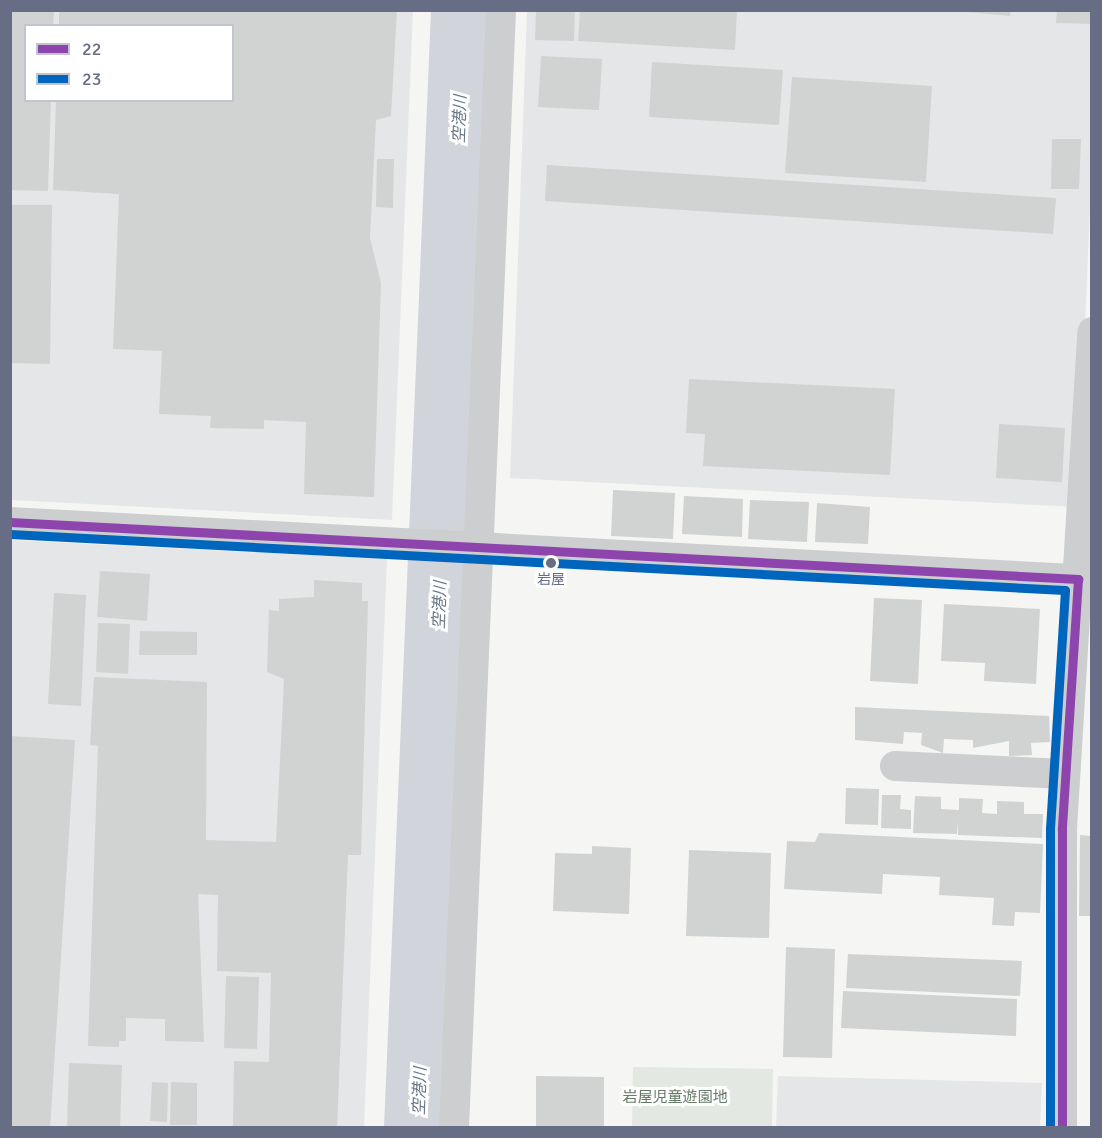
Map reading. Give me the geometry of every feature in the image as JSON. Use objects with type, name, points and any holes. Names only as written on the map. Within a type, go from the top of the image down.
[{"type":"street","points":[[454,1128],[470,547],[501,10]]},
{"type":"street","points":[[1062,1128],[1065,774],[1085,580],[1092,332]]},
{"type":"street","points":[[10,522],[1085,580]]},
{"type":"street","points":[[895,766],[1065,774]]},
{"type":"shaded area","points":[[10,11],[413,11],[392,520],[11,500]]},
{"type":"shaded area","points":[[527,11],[1091,11],[1091,187],[1077,507],[510,478]]},
{"type":"shaded area","points":[[10,540],[387,559],[364,1127],[11,1127]]},
{"type":"shaded area","points":[[778,1076],[1042,1083],[1040,1127],[776,1127]]},
{"type":"green space","name":"岩屋児童遊園地","points":[[633,1067],[773,1069],[772,1127],[632,1127]]},
{"type":"building","points":[[10,10],[54,10],[53,24],[24,24],[24,102],[51,102],[48,191],[10,190]]},
{"type":"building","points":[[59,10],[397,10],[391,116],[376,120],[370,238],[381,283],[374,497],[304,494],[306,422],[264,420],[264,429],[210,428],[211,416],[159,414],[162,351],[113,349],[119,194],[53,190],[56,102],[234,102],[234,24],[59,24]]},
{"type":"building","points":[[536,10],[575,10],[574,41],[535,40]]},
{"type":"building","points":[[580,10],[737,10],[735,50],[578,41]]},
{"type":"building","points":[[947,10],[1011,10],[1010,16]]},
{"type":"building","points":[[1057,10],[1092,10],[1092,24],[1056,23]]},
{"type":"building","points":[[541,56],[602,59],[599,110],[538,107]]},
{"type":"building","points":[[652,62],[783,70],[779,125],[649,117]]},
{"type":"building","points":[[792,77],[932,86],[926,182],[785,173]]},
{"type":"building","points":[[1052,139],[1081,139],[1079,189],[1051,189]]},
{"type":"building","points":[[377,159],[394,159],[393,208],[376,207]]},
{"type":"building","points":[[547,165],[1056,198],[1053,234],[545,201]]},
{"type":"building","points":[[10,205],[52,205],[50,364],[10,363]]},
{"type":"building","points":[[689,379],[895,389],[890,475],[703,466],[705,434],[686,433]]},
{"type":"building","points":[[999,424],[1065,428],[1062,482],[996,478]]},
{"type":"building","points":[[613,490],[675,493],[673,539],[611,536]]},
{"type":"building","points":[[684,496],[743,499],[742,537],[682,534]]},
{"type":"building","points":[[750,500],[809,502],[807,542],[748,539]]},
{"type":"building","points":[[817,503],[870,507],[868,544],[815,542]]},
{"type":"building","points":[[100,571],[150,574],[147,621],[97,617]]},
{"type":"building","points":[[314,580],[362,583],[362,601],[368,601],[361,855],[348,855],[337,1128],[233,1127],[234,1061],[269,1062],[271,973],[217,971],[218,895],[198,894],[204,1042],[165,1041],[165,1019],[126,1018],[126,1041],[119,1041],[119,1047],[88,1046],[98,746],[90,745],[94,677],[207,682],[206,840],[276,842],[284,679],[267,672],[269,610],[279,611],[279,599],[314,597]]},
{"type":"building","points":[[54,593],[86,595],[81,706],[48,704]]},
{"type":"building","points":[[874,598],[922,600],[918,684],[870,681]]},
{"type":"building","points":[[944,604],[1040,609],[1036,684],[984,681],[985,663],[941,661]]},
{"type":"building","points":[[98,623],[130,624],[128,674],[96,672]]},
{"type":"building","points":[[140,631],[197,632],[197,655],[139,655]]},
{"type":"building","points":[[855,707],[1049,716],[1050,742],[1031,743],[1032,755],[1009,756],[1009,741],[973,748],[973,740],[944,739],[943,753],[921,745],[922,733],[904,732],[903,744],[855,740]]},
{"type":"building","points":[[10,736],[75,740],[50,1128],[10,1128]]},
{"type":"building","points":[[846,788],[879,789],[878,825],[845,824]]},
{"type":"building","points":[[882,795],[901,795],[900,809],[911,810],[911,829],[881,828]]},
{"type":"building","points":[[915,796],[941,797],[941,809],[959,810],[959,798],[983,799],[982,813],[997,814],[997,801],[1024,802],[1024,814],[1043,814],[1042,838],[958,835],[958,821],[957,834],[913,833]]},
{"type":"building","points":[[819,833],[1043,844],[1040,913],[1015,912],[1014,926],[992,925],[994,898],[939,895],[940,877],[883,874],[882,894],[784,889],[787,841],[815,842]]},
{"type":"building","points":[[1080,835],[1092,836],[1092,916],[1079,916]]},
{"type":"building","points":[[592,846],[631,848],[629,914],[553,911],[555,853],[592,854]]},
{"type":"building","points":[[689,850],[771,853],[769,938],[686,936]]},
{"type":"building","points":[[786,947],[835,949],[832,1058],[783,1057]]},
{"type":"building","points":[[848,954],[1022,961],[1020,996],[846,988]]},
{"type":"building","points":[[226,976],[259,977],[257,1049],[224,1048]]},
{"type":"building","points":[[843,991],[1017,999],[1016,1036],[841,1028]]},
{"type":"building","points":[[69,1063],[122,1065],[120,1128],[67,1128]]},
{"type":"building","points":[[536,1076],[604,1077],[604,1128],[536,1128]]},
{"type":"building","points":[[152,1082],[168,1083],[167,1122],[150,1121]]},
{"type":"building","points":[[171,1082],[197,1083],[197,1125],[170,1125]]},
{"type":"waterway","name":"空港川","points":[[418,1128],[465,10]]},
{"type":"transit line","name":"22","points":[[10,522],[1078,579],[1062,829],[1062,1128]]},
{"type":"transit line","name":"23","points":[[10,534],[1065,590],[1050,829],[1050,1128]]},
{"type":"place","name":"岩屋","points":[[551,563]]}]
